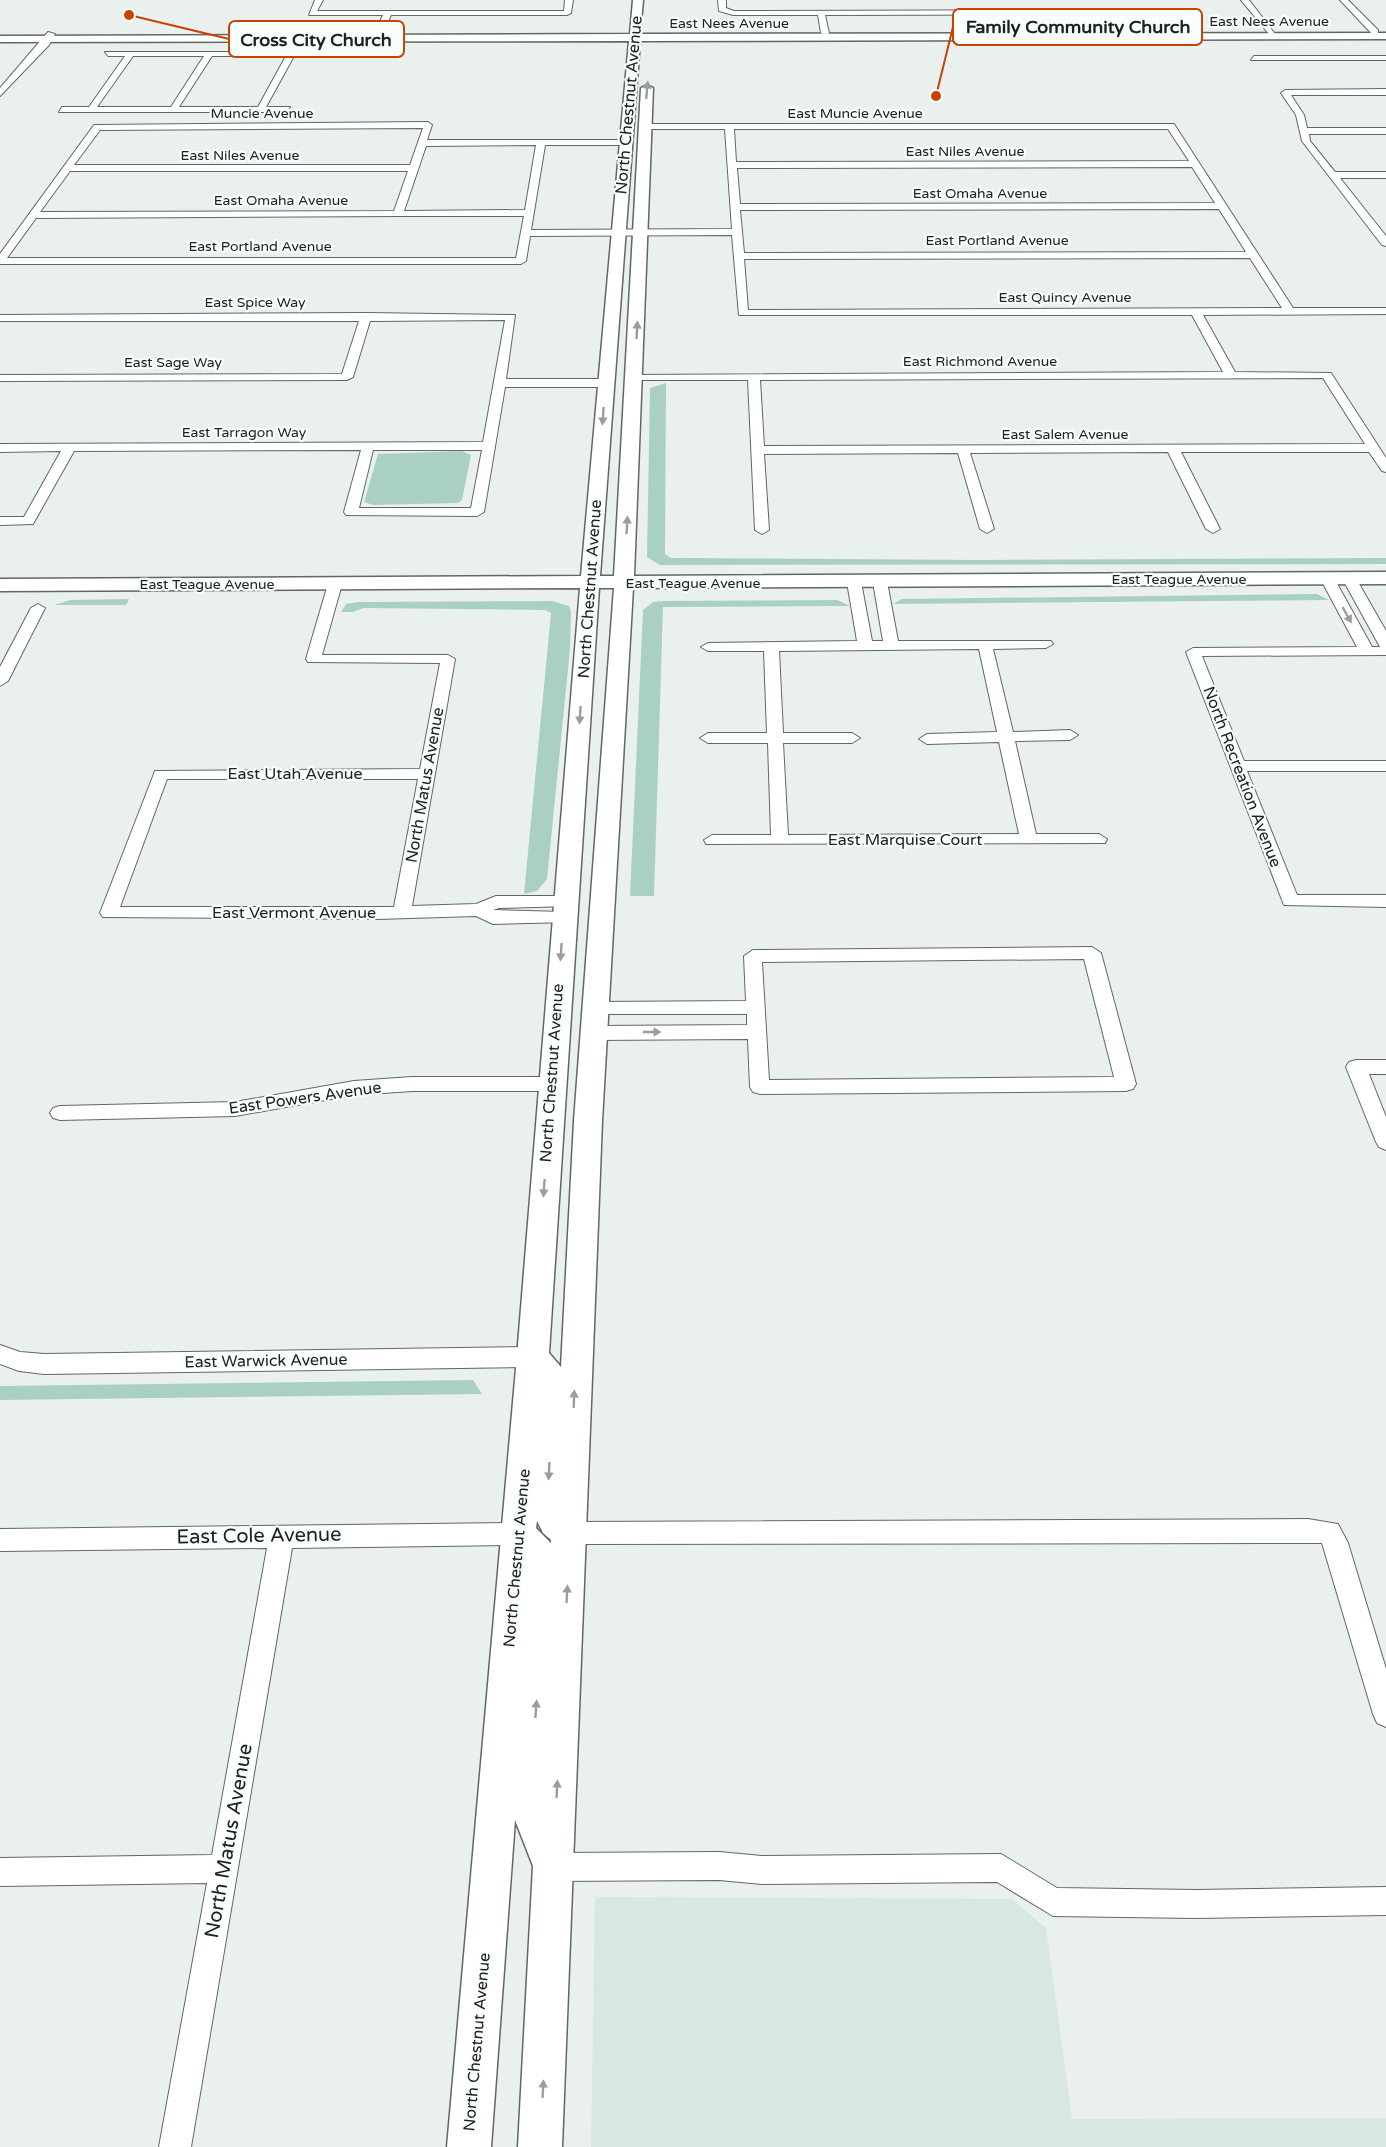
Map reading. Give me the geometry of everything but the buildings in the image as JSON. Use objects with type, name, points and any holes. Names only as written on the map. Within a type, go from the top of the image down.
[{"type":"main road","name":"North Chestnut Avenue","points":[[540,2147],[570,1533],[576,1358],[594,1020],[624,583],[612,298],[629,232],[627,142],[638,0]]},
{"type":"main road","points":[[843,37],[847,35],[960,32]]},
{"type":"main road","name":"East Nees Avenue","points":[[0,39],[49,36],[379,33],[635,35]]},
{"type":"main road","points":[[273,38],[379,33]]},
{"type":"main road","name":"North Chestnut Avenue","points":[[650,54],[651,33]]},
{"type":"main road","name":"East Nees Avenue","points":[[651,33],[843,37],[1382,33]]},
{"type":"main road","name":"East Nees Avenue","points":[[0,34],[177,42],[198,38],[254,42],[273,38],[651,33],[1382,33]]},
{"type":"main road","name":"North Chestnut Avenue","points":[[469,2147],[533,1357],[551,1084],[590,583],[615,378],[629,232],[647,127],[645,113],[648,78]]},
{"type":"main road","points":[[629,114],[638,117],[638,124],[647,127]]},
{"type":"main road","name":"East Teague Avenue","points":[[0,585],[1386,578]]},
{"type":"main road","points":[[565,910],[575,904],[586,918],[582,997],[594,1020]]},
{"type":"main road","points":[[533,1357],[554,1382],[548,1504],[550,1516],[559,1528],[570,1533]]},
{"type":"main road","points":[[519,1534],[542,1557],[545,1571],[529,1808],[553,1867]]},
{"type":"street","points":[[319,0],[312,13],[567,13],[569,0]]},
{"type":"street","points":[[722,0],[722,9],[725,12],[1146,12],[1161,34]]},
{"type":"street","points":[[1096,0],[1104,12]]},
{"type":"street","points":[[1245,0],[1272,32]]},
{"type":"street","points":[[1344,0],[1382,33]]},
{"type":"street","points":[[379,33],[388,13]]},
{"type":"street","points":[[821,13],[825,33]]},
{"type":"street","points":[[0,93],[49,36]]},
{"type":"street","points":[[174,54],[177,42]]},
{"type":"street","points":[[252,54],[254,42]]},
{"type":"street","points":[[108,54],[316,54]]},
{"type":"street","points":[[91,110],[131,54]]},
{"type":"street","points":[[173,110],[210,54]]},
{"type":"street","points":[[260,110],[291,54]]},
{"type":"street","points":[[1254,58],[1386,58]]},
{"type":"street","points":[[1386,93],[1285,93],[1300,115],[1306,141],[1386,243]]},
{"type":"street","points":[[62,110],[287,109]]},
{"type":"street","name":"Muncie Avenue","points":[[67,168],[97,127],[428,125],[422,142]]},
{"type":"street","name":"East Muncie Avenue","points":[[647,127],[1171,126],[1197,164]]},
{"type":"street","points":[[729,127],[739,256]]},
{"type":"street","points":[[1303,131],[1386,131]]},
{"type":"street","points":[[398,214],[422,142],[627,142]]},
{"type":"street","points":[[541,142],[525,233],[737,232]]},
{"type":"street","points":[[1197,164],[1289,311]]},
{"type":"street","name":"East Niles Avenue","points":[[732,165],[1197,164]]},
{"type":"street","points":[[0,261],[67,168]]},
{"type":"street","name":"East Niles Avenue","points":[[67,168],[413,168]]},
{"type":"street","points":[[1333,175],[1386,175]]},
{"type":"street","name":"East Omaha Avenue","points":[[735,207],[1224,206]]},
{"type":"street","name":"East Omaha Avenue","points":[[33,215],[529,213]]},
{"type":"street","points":[[1371,224],[1386,224]]},
{"type":"street","name":"East Portland Avenue","points":[[0,261],[520,261],[525,233]]},
{"type":"street","points":[[0,238],[16,238]]},
{"type":"street","name":"East Portland Avenue","points":[[739,256],[1255,255]]},
{"type":"street","name":"East Quincy Avenue","points":[[739,256],[743,313],[1386,310]]},
{"type":"street","points":[[1195,311],[1231,375]]},
{"type":"street","name":"East Sage Way","points":[[0,378],[347,376],[366,316]]},
{"type":"street","name":"East Spice Way","points":[[0,318],[511,316],[500,378]]},
{"type":"street","name":"East Richmond Avenue","points":[[500,378],[1327,375],[1373,448]]},
{"type":"street","points":[[754,377],[762,530]]},
{"type":"street","points":[[368,447],[351,512],[477,512],[500,378]]},
{"type":"street","name":"East Tarragon Way","points":[[0,448],[488,446]]},
{"type":"street","points":[[0,521],[28,521],[70,447]]},
{"type":"street","points":[[1373,448],[1386,468]]},
{"type":"street","name":"East Salem Avenue","points":[[758,450],[1373,448]]},
{"type":"street","points":[[1173,449],[1213,529]]},
{"type":"street","points":[[963,450],[987,529]]},
{"type":"street","points":[[1327,578],[1367,651],[1386,651]]},
{"type":"street","points":[[1349,578],[1386,644]]},
{"type":"street","points":[[855,582],[865,645]]},
{"type":"street","points":[[880,582],[891,645]]},
{"type":"street","name":"North Matus Avenue","points":[[335,584],[313,659],[448,659],[402,912]]},
{"type":"street","points":[[0,681],[4,667],[38,608]]},
{"type":"street","points":[[860,619],[886,619]]},
{"type":"street","points":[[985,644],[1029,839]]},
{"type":"street","points":[[708,647],[1046,644]]},
{"type":"street","points":[[771,646],[780,840]]},
{"type":"street","name":"North Recreation Avenue","points":[[1367,651],[1193,652],[1290,901],[1386,901]]},
{"type":"street","points":[[927,739],[1070,735]]},
{"type":"street","points":[[708,738],[852,738]]},
{"type":"street","points":[[1237,766],[1386,766]]},
{"type":"street","name":"East Utah Avenue","points":[[109,913],[161,774],[428,774]]},
{"type":"street","name":"East Marquise Court","points":[[712,840],[1099,839]]},
{"type":"street","name":"East Vermont Avenue","points":[[109,913],[479,910],[493,918],[565,910]]},
{"type":"street","points":[[1092,953],[1126,1084],[760,1087],[757,1032],[753,956],[1092,953]]},
{"type":"street","points":[[693,1007],[693,1032]]},
{"type":"street","points":[[594,1020],[693,1007],[756,1007]]},
{"type":"street","points":[[594,1020],[693,1032],[757,1032]]},
{"type":"street","points":[[1386,1066],[1356,1067],[1386,1142]]},
{"type":"street","name":"East Powers Avenue","points":[[60,1113],[235,1109],[354,1088],[412,1084],[551,1084]]},
{"type":"street","name":"East Warwick Avenue","points":[[0,1354],[19,1361],[44,1364],[533,1357]]},
{"type":"street","points":[[570,1533],[1308,1530],[1329,1532],[1336,1543],[1386,1714]]},
{"type":"street","name":"East Cole Avenue","points":[[0,1540],[519,1534]]},
{"type":"street","name":"North Matus Avenue","points":[[175,2147],[282,1536]]},
{"type":"street","points":[[553,1867],[719,1866],[762,1870],[1001,1868],[1053,1902],[1196,1904],[1386,1901]]},
{"type":"street","points":[[0,1872],[224,1869]]},
{"type":"shaded area","points":[[595,1897],[1012,1899],[1046,1928],[1072,2119],[1386,2118],[1386,2147],[591,2147]]},
{"type":"green space","points":[[666,383],[665,554],[671,558],[978,560],[1386,558],[1386,564],[660,565],[647,557],[650,388]]},
{"type":"green space","points":[[462,451],[471,455],[462,500],[458,503],[373,505],[364,502],[378,454]]},
{"type":"green space","points":[[1317,594],[1329,600],[893,604],[902,599]]},
{"type":"green space","points":[[129,599],[126,605],[54,605],[71,600]]},
{"type":"green space","points":[[837,600],[850,606],[663,607],[654,896],[630,896],[643,610],[653,602],[663,601]]},
{"type":"green space","points":[[552,601],[569,606],[571,611],[570,649],[547,879],[537,891],[524,894],[551,613],[545,610],[363,608],[353,612],[341,612],[346,604],[358,602]]},
{"type":"green space","points":[[473,1380],[482,1394],[0,1400],[0,1386]]},
{"type":"place","name":"Cross City Church","points":[[129,15]]},
{"type":"place","name":"Family Community Church","points":[[936,96]]}]
